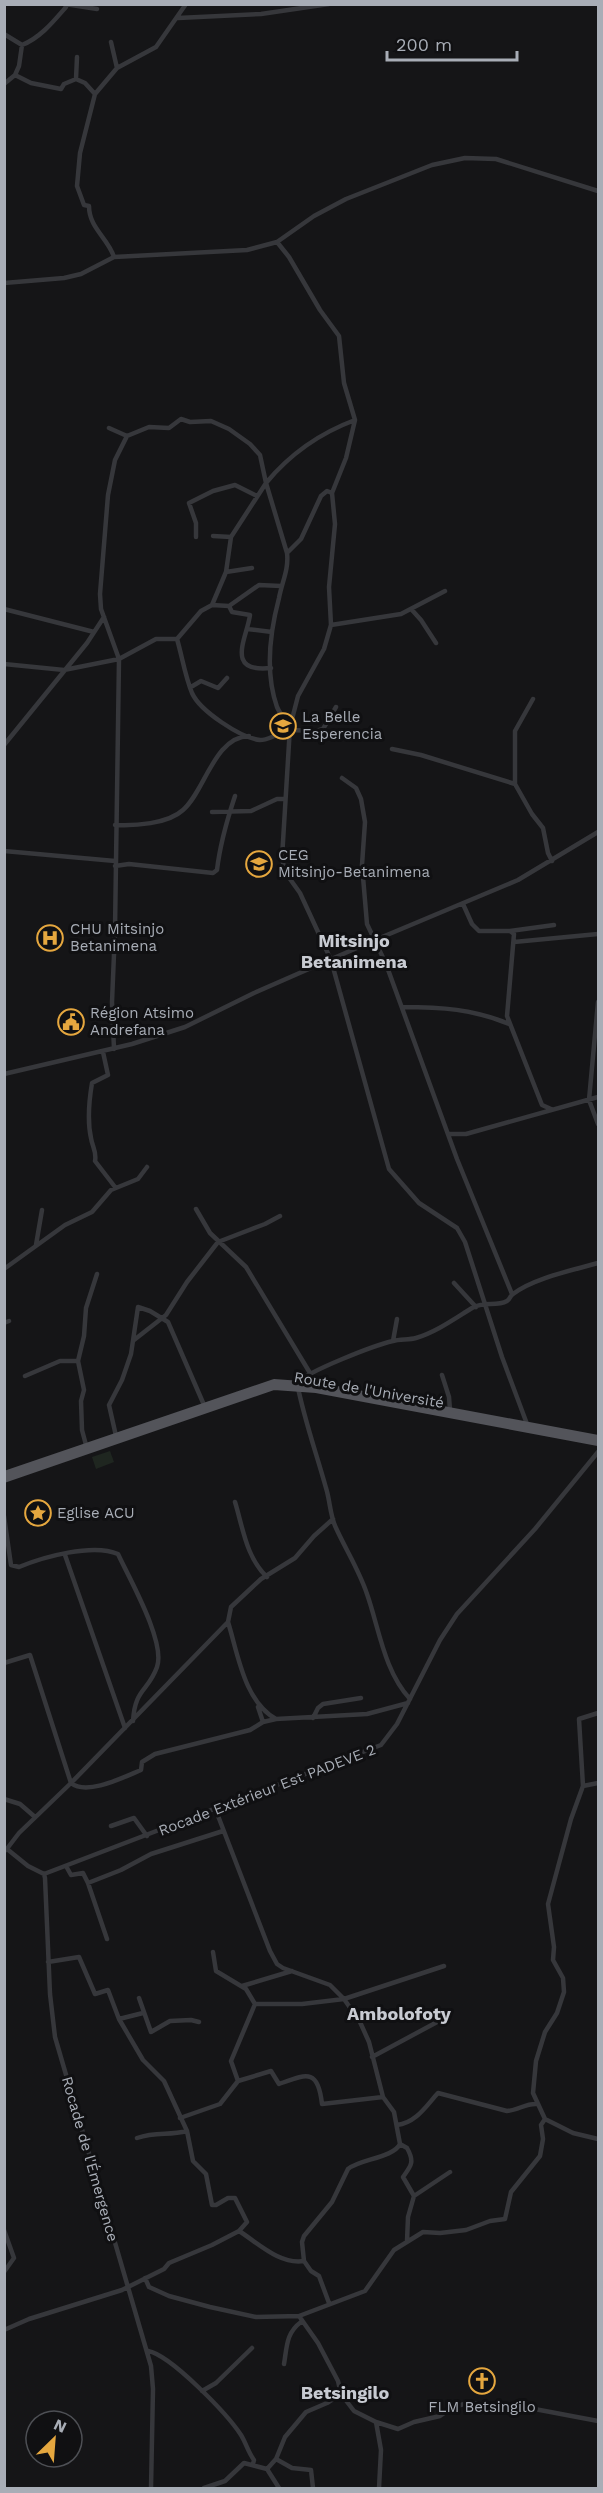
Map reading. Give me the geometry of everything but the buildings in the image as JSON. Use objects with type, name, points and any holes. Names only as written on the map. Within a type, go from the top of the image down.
[{"type":"main road","name":"Route de l'Université","points":[[4,1474],[265,1383],[298,1385],[598,1443]]},
{"type":"main road","name":"Route de l'Université","points":[[4,1480],[266,1388],[298,1385]]},
{"type":"main road","name":"Route de l'Université","points":[[341,1393],[450,1410],[598,1438]]},
{"type":"street","points":[[22,45],[34,40],[57,17],[66,6],[65,4],[97,9]]},
{"type":"street","points":[[114,257],[97,231],[89,216],[89,206],[84,205],[76,186],[80,153],[95,94],[117,68],[156,47],[186,4]]},
{"type":"street","points":[[178,18],[261,14],[329,4]]},
{"type":"street","points":[[4,34],[22,45]]},
{"type":"street","points":[[111,42],[117,68]]},
{"type":"street","points":[[4,84],[15,75],[19,66],[22,45]]},
{"type":"street","points":[[76,79],[78,57]]},
{"type":"street","points":[[15,75],[31,83],[61,89],[64,84],[76,79],[85,83],[95,94]]},
{"type":"street","points":[[4,283],[64,278],[81,274],[114,257],[247,250],[276,242],[314,216],[346,199],[432,165],[465,158],[496,159],[598,191]]},
{"type":"street","points":[[276,242],[289,257],[320,310],[339,336],[344,383],[355,420],[346,458],[332,493],[335,524],[328,587],[331,625],[324,649],[298,696],[290,728],[282,858],[285,872],[300,893],[331,960],[389,1169],[419,1203],[457,1228],[472,1258],[527,1424]]},
{"type":"street","points":[[114,1049],[112,1002],[115,825],[121,686],[119,659],[101,609],[100,594],[108,495],[115,460],[127,436],[149,427],[169,428],[181,419],[190,422],[211,421],[230,429],[260,455],[287,553],[288,565],[281,586],[272,632],[271,668],[278,709],[290,728]]},
{"type":"street","points":[[212,605],[226,572],[231,537],[266,483],[296,452],[337,427],[355,420]]},
{"type":"street","points":[[109,428],[127,436]]},
{"type":"street","points":[[196,537],[196,523],[189,503],[213,491],[235,485],[257,496]]},
{"type":"street","points":[[287,553],[302,539],[321,496],[327,491],[332,493]]},
{"type":"street","points":[[213,536],[231,537]]},
{"type":"street","points":[[226,572],[252,568]]},
{"type":"street","points":[[4,664],[64,670],[119,659],[156,639],[177,639],[201,611],[212,605],[229,606],[259,585],[281,586]]},
{"type":"street","points":[[331,625],[391,616],[412,610],[445,591]]},
{"type":"street","points":[[229,606],[232,612],[250,615],[240,649],[245,661],[256,669],[271,668]]},
{"type":"street","points":[[4,609],[94,632]]},
{"type":"street","points":[[412,610],[422,620],[436,643]]},
{"type":"street","points":[[4,745],[104,617]]},
{"type":"street","points":[[247,629],[272,632]]},
{"type":"street","points":[[177,639],[192,692],[208,711],[233,729],[249,736],[261,740],[272,738],[290,728],[316,731],[323,729],[336,707]]},
{"type":"street","points":[[191,687],[201,681],[218,688],[227,678]]},
{"type":"street","points":[[533,699],[514,731],[515,784],[543,828],[552,861]]},
{"type":"street","points":[[115,825],[146,824],[181,812],[213,761],[235,739],[249,736]]},
{"type":"street","points":[[392,749],[421,755],[515,784]]},
{"type":"street","points":[[342,778],[356,788],[361,799],[365,822],[362,865],[367,924],[402,1007],[457,1159],[512,1294]]},
{"type":"street","points":[[4,851],[213,873],[217,870],[220,842],[225,833],[235,796]]},
{"type":"street","points":[[212,812],[251,811],[285,799]]},
{"type":"street","points":[[4,1074],[103,1052],[185,1027],[375,940],[518,880],[598,832]]},
{"type":"street","points":[[463,904],[472,924],[479,931],[510,931],[554,925]]},
{"type":"street","points":[[510,931],[514,934],[514,942],[507,1016],[542,1105],[551,1109]]},
{"type":"street","points":[[514,942],[598,934]]},
{"type":"street","points":[[598,1002],[589,1100],[598,1124]]},
{"type":"street","points":[[402,1007],[444,1007],[475,1012],[509,1024]]},
{"type":"street","points":[[103,1052],[108,1075],[92,1083],[88,1101],[90,1127],[97,1156],[95,1161],[115,1187]]},
{"type":"street","points":[[448,1134],[466,1134],[598,1097]]},
{"type":"street","points":[[4,1269],[65,1225],[92,1212],[115,1187],[138,1179],[147,1167]]},
{"type":"street","points":[[196,1209],[218,1242],[246,1267],[310,1373]]},
{"type":"street","points":[[36,1245],[42,1210]]},
{"type":"street","points":[[134,1340],[162,1318],[218,1242],[280,1216]]},
{"type":"street","points":[[4,1663],[30,1655],[71,1783],[80,1788],[115,1781],[141,1770],[142,1762],[155,1754],[250,1730],[263,1722],[276,1719],[367,1714],[409,1701],[393,1672],[367,1594],[333,1519],[326,1487],[311,1442],[310,1430],[305,1422],[298,1385],[310,1373],[393,1341],[414,1339],[460,1318],[485,1302],[497,1303],[508,1300],[512,1294],[532,1285],[598,1263]]},
{"type":"street","points":[[86,1445],[82,1430],[81,1401],[84,1390],[78,1361],[84,1336],[86,1308],[97,1274]]},
{"type":"street","points":[[454,1283],[476,1306]]},
{"type":"street","points":[[116,1436],[109,1405],[123,1380],[134,1340],[138,1307],[168,1322],[204,1405]]},
{"type":"street","points":[[393,1341],[397,1319]]},
{"type":"street","points":[[25,1376],[60,1361],[78,1361]]},
{"type":"street","points":[[442,1375],[449,1396],[450,1410]]},
{"type":"street","name":"Rocade Extérieur Est PADEVE 2","points":[[44,1874],[381,1745],[390,1734],[440,1640],[457,1614],[535,1529],[598,1452]]},
{"type":"street","points":[[235,1502],[240,1530],[260,1571],[267,1577]]},
{"type":"street","points":[[4,1516],[11,1565],[19,1567],[81,1550],[103,1549],[118,1554],[148,1615],[159,1659],[153,1675],[137,1695],[133,1720]]},
{"type":"street","points":[[263,1722],[244,1676],[228,1622],[231,1607],[261,1579],[295,1558],[333,1519]]},
{"type":"street","points":[[65,1555],[125,1728]]},
{"type":"street","points":[[44,1874],[6,1850],[228,1622]]},
{"type":"street","points":[[313,1718],[323,1704],[361,1698]]},
{"type":"street","points":[[256,1702],[276,1719]]},
{"type":"street","points":[[598,1713],[579,1719],[583,1786],[571,1819],[548,1904],[554,1947],[553,1960],[563,1978],[564,1992],[557,2013],[545,2032],[536,2061],[533,2093],[545,2119],[573,2133],[598,2139]]},
{"type":"street","points":[[583,1786],[598,1783]]},
{"type":"street","points":[[4,1799],[20,1804],[36,1817]]},
{"type":"street","points":[[215,1808],[277,1964],[330,1985],[344,1999],[366,2032],[383,2097],[394,2112],[397,2125],[396,2132],[400,2144],[398,2149],[348,2169],[332,2202],[304,2236],[302,2242],[304,2261],[311,2271],[319,2276],[329,2303]]},
{"type":"street","points":[[111,1826],[134,1818],[147,1836]]},
{"type":"street","points":[[88,1883],[152,1854],[223,1831]]},
{"type":"street","points":[[66,1866],[71,1875],[83,1873],[107,1939]]},
{"type":"street","name":"Rocade de l'Émergence","points":[[44,1874],[48,1962],[55,2037],[148,2351],[153,2389],[151,2488]]},
{"type":"street","points":[[213,1952],[216,1971],[246,1989],[255,2004]]},
{"type":"street","points":[[4,2330],[29,2319],[128,2287],[164,2269],[169,2263],[239,2231],[247,2222],[235,2198],[228,2198],[212,2205],[206,2174],[193,2161],[187,2131],[164,2081],[142,2060],[119,2019],[108,1990],[95,1994],[79,1957],[48,1962]]},
{"type":"street","points":[[255,2004],[302,2004],[344,1999],[444,1966]]},
{"type":"street","points":[[242,1986],[292,1971]]},
{"type":"street","points":[[140,1998],[151,2032],[170,2021],[199,2022]]},
{"type":"street","points":[[238,2081],[231,2061],[255,2004]]},
{"type":"street","points":[[119,2019],[143,2013]]},
{"type":"street","points":[[372,2057],[439,2021]]},
{"type":"street","points":[[180,2118],[220,2104],[238,2081],[271,2071],[279,2084],[306,2075],[315,2079],[321,2089],[322,2104],[383,2097]]},
{"type":"street","points":[[397,2125],[407,2124],[413,2120],[438,2093],[507,2111],[516,2111],[528,2103],[537,2104]]},
{"type":"street","points":[[144,2278],[149,2288],[169,2296],[256,2317],[298,2316],[329,2303],[350,2299],[365,2291],[394,2250],[423,2232],[466,2230],[490,2221],[505,2219],[511,2192],[540,2156],[543,2139],[541,2125],[545,2119]]},
{"type":"street","points":[[137,2138],[153,2132],[171,2136],[187,2131]]},
{"type":"street","points":[[400,2144],[404,2145],[409,2152],[411,2168],[403,2177],[414,2196]]},
{"type":"street","points":[[407,2241],[408,2217],[414,2196],[450,2172]]},
{"type":"street","points":[[4,2230],[14,2258],[4,2272]]},
{"type":"street","points":[[239,2231],[279,2257],[304,2261]]},
{"type":"street","points":[[298,2316],[318,2343],[338,2381],[341,2394],[354,2411],[376,2422],[398,2429],[414,2422],[440,2416],[453,2407],[468,2403],[524,2407],[598,2421]]},
{"type":"street","points":[[284,2364],[288,2336],[301,2322]]},
{"type":"street","points":[[202,2391],[216,2383],[252,2348]]},
{"type":"street","points":[[148,2351],[171,2363],[202,2391],[242,2437],[254,2460],[253,2464]]},
{"type":"street","points":[[267,2469],[276,2459],[285,2436],[306,2412],[341,2394]]},
{"type":"street","points":[[376,2422],[381,2450],[380,2488]]},
{"type":"street","points":[[276,2459],[292,2468],[310,2470],[313,2488]]},
{"type":"street","points":[[204,2488],[225,2481],[244,2463],[267,2469],[279,2488]]},
{"type":"shaded area","points":[[110,1451],[114,1462],[96,1469],[92,1457]]},
{"type":"place","name":"La Belle Esperencia","points":[[283,726]]},
{"type":"place","name":"CEG Mitsinjo-Betanimena","points":[[259,864]]},
{"type":"place","name":"CHU Mitsinjo Betanimena","points":[[50,938]]},
{"type":"place","name":"Région Atsimo Andrefana","points":[[71,1022]]},
{"type":"place","name":"Eglise ACU","points":[[38,1513]]},
{"type":"place","name":"FLM Betsingilo","points":[[482,2381]]},
{"type":"district","name":"Mitsinjo Betanimena","points":[[354,951]]},
{"type":"district","name":"Ambolofoty","points":[[399,2014]]},
{"type":"district","name":"Betsingilo","points":[[345,2393]]}]
